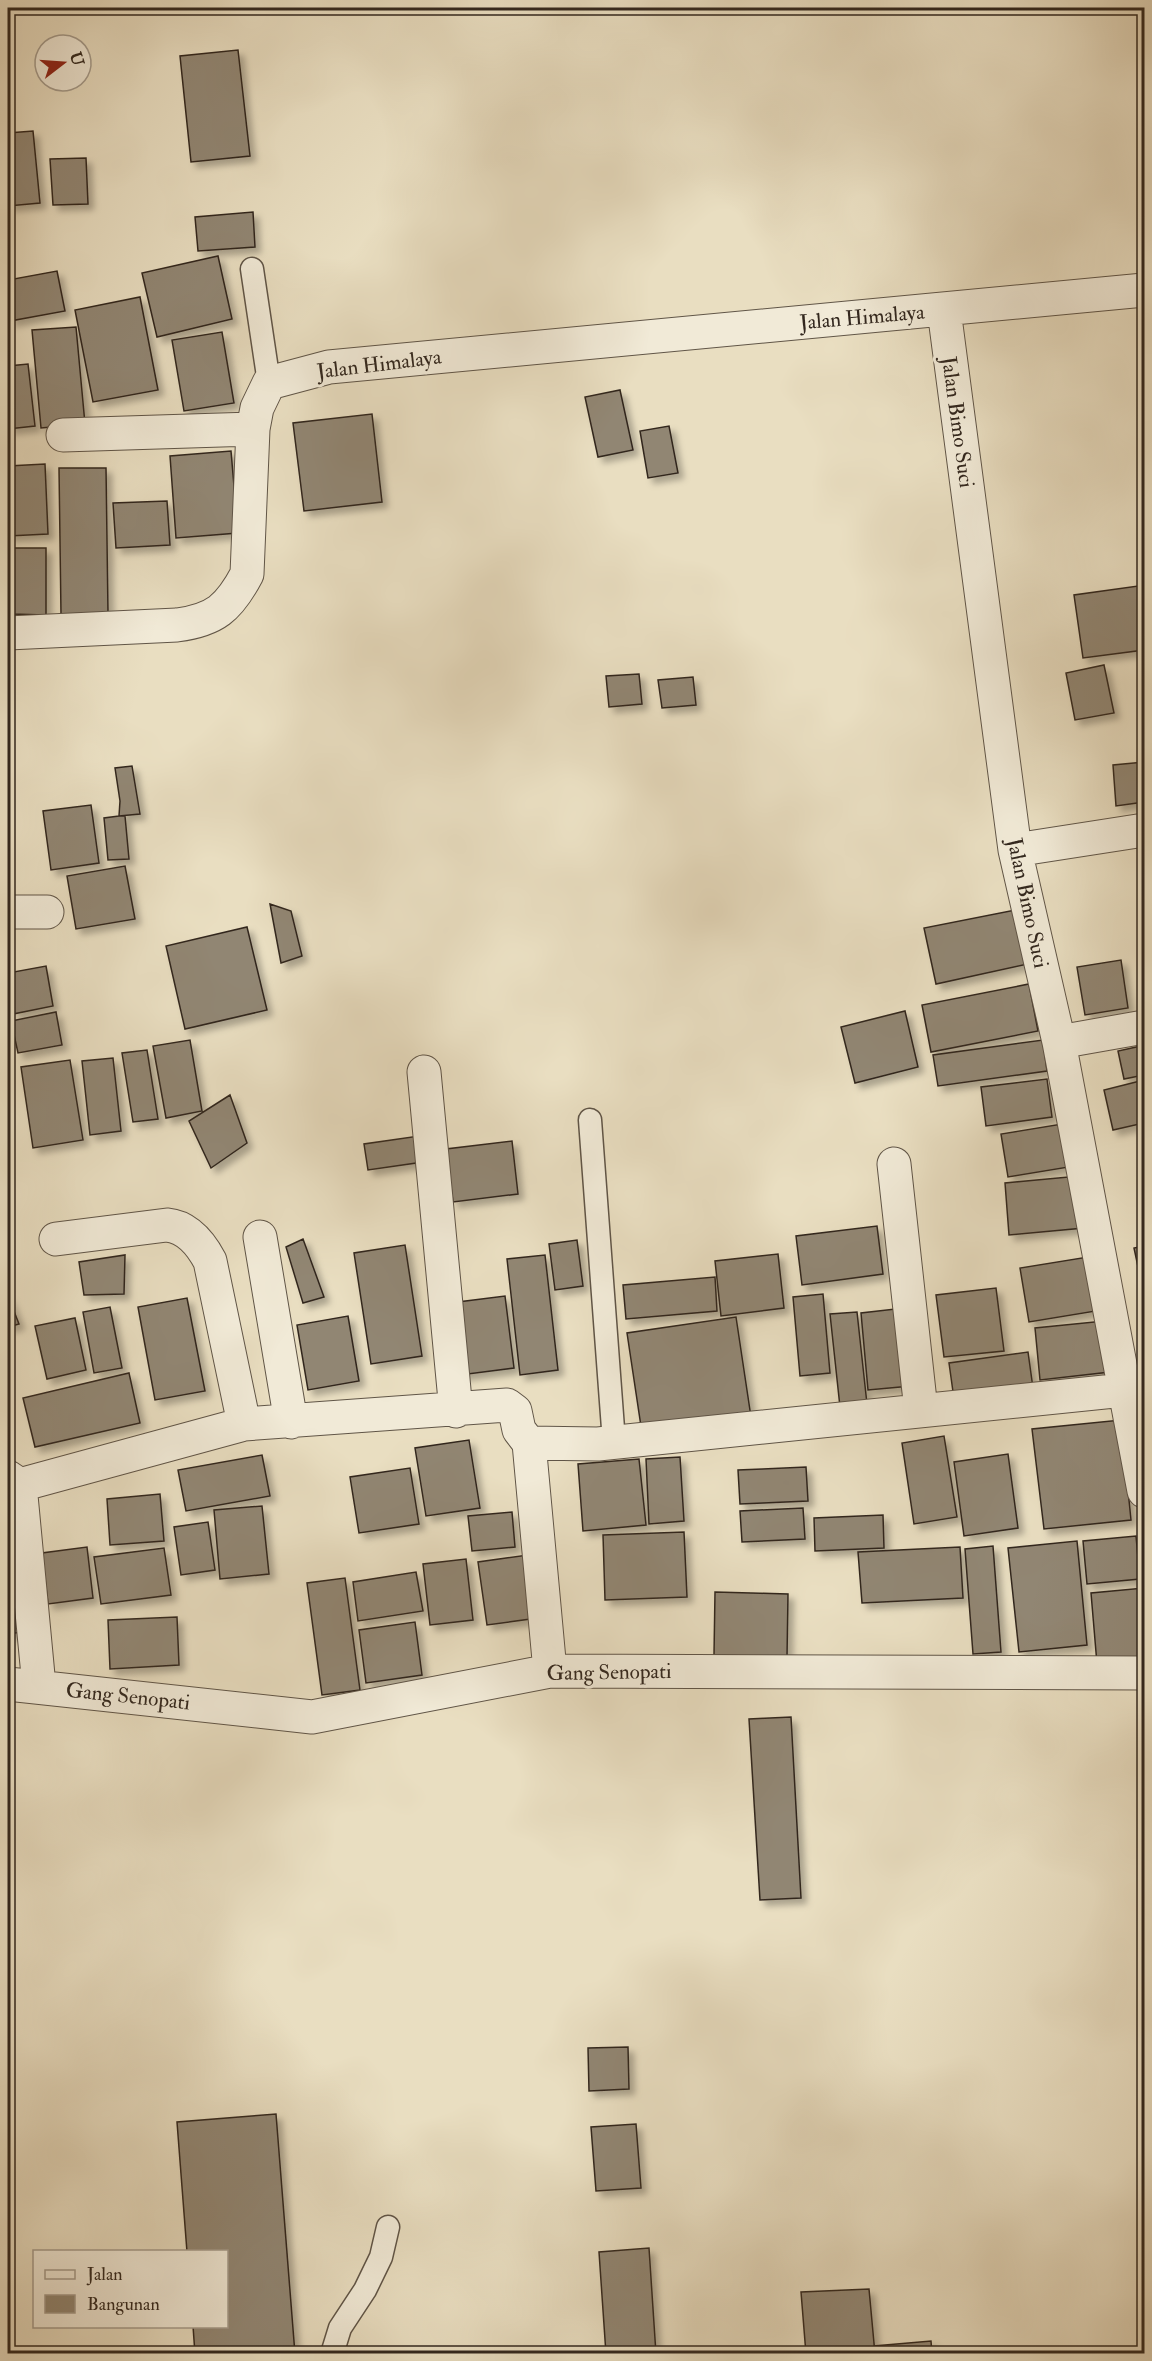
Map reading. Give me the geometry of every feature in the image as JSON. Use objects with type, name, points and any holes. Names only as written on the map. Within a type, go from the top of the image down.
[{"type":"street","name":"Jalan Himalaya","points":[[269,384],[329,367],[1144,290]]},
{"type":"street","name":"Jalan Bimo Suci","points":[[944,310],[1015,850],[1134,1388],[1144,1491]]},
{"type":"street","points":[[8,633],[177,625],[197,622],[217,615],[239,588],[247,574],[253,429],[257,408],[269,384]]},
{"type":"street","points":[[63,435],[253,429]]},
{"type":"street","points":[[1015,850],[1144,830]]},
{"type":"street","points":[[8,912],[47,912]]},
{"type":"street","points":[[1059,1042],[1144,1027]]},
{"type":"street","points":[[424,1072],[456,1411]]},
{"type":"street","points":[[894,1164],[921,1410]]},
{"type":"street","points":[[56,1239],[167,1225],[178,1226],[202,1245],[210,1261],[244,1424]]},
{"type":"street","points":[[260,1238],[291,1422]]},
{"type":"street","points":[[529,1443],[614,1442],[1134,1388]]},
{"type":"street","points":[[23,1685],[14,1481],[244,1424],[456,1411],[507,1405],[514,1411],[519,1430],[529,1443],[550,1671]]},
{"type":"street","name":"Gang Senopati","points":[[23,1685],[312,1717],[550,1671],[1144,1673]]},
{"type":"lane","points":[[252,269],[269,384]]},
{"type":"lane","points":[[591,1120],[614,1442]]},
{"type":"lane","points":[[332,2354],[340,2328],[381,2257],[388,2227]]},
{"type":"building","points":[[238,50],[250,156],[191,162],[180,56]]},
{"type":"building","points":[[33,131],[40,203],[8,206],[8,133]]},
{"type":"building","points":[[86,158],[88,204],[53,205],[50,159]]},
{"type":"building","points":[[253,212],[255,247],[198,251],[195,217]]},
{"type":"building","points":[[218,256],[232,319],[157,337],[142,273]]},
{"type":"building","points":[[57,271],[65,311],[10,321],[8,280]]},
{"type":"building","points":[[140,297],[158,390],[93,402],[75,310]]},
{"type":"building","points":[[76,327],[85,424],[41,428],[32,330]]},
{"type":"building","points":[[222,332],[234,403],[184,411],[172,340]]},
{"type":"building","points":[[28,364],[35,426],[8,429],[8,366]]},
{"type":"building","points":[[620,390],[633,450],[598,457],[585,397]]},
{"type":"building","points":[[372,414],[382,502],[304,511],[293,423]]},
{"type":"building","points":[[669,426],[678,473],[648,478],[640,431]]},
{"type":"building","points":[[231,451],[238,533],[176,538],[170,456]]},
{"type":"building","points":[[45,464],[48,534],[8,536],[8,466]]},
{"type":"building","points":[[59,468],[106,468],[108,613],[61,614]]},
{"type":"building","points":[[167,501],[170,545],[116,548],[113,503]]},
{"type":"building","points":[[11,548],[46,548],[46,615],[11,614]]},
{"type":"building","points":[[1138,586],[1144,650],[1083,658],[1074,595]]},
{"type":"building","points":[[1104,665],[1114,713],[1075,720],[1066,673]]},
{"type":"building","points":[[639,674],[642,704],[609,707],[606,676]]},
{"type":"building","points":[[693,677],[696,705],[662,708],[658,680]]},
{"type":"building","points":[[1144,762],[1144,802],[1116,806],[1113,765]]},
{"type":"building","points":[[132,766],[140,814],[119,816],[120,801],[115,768]]},
{"type":"building","points":[[91,805],[99,863],[51,870],[43,811]]},
{"type":"building","points":[[125,816],[129,859],[108,860],[104,818]]},
{"type":"building","points":[[125,866],[135,919],[76,929],[67,876]]},
{"type":"building","points":[[270,904],[291,911],[302,956],[281,963]]},
{"type":"building","points":[[1025,908],[1037,962],[936,984],[924,928]]},
{"type":"building","points":[[247,927],[267,1010],[185,1029],[166,946]]},
{"type":"building","points":[[1121,960],[1128,1008],[1085,1015],[1077,967]]},
{"type":"building","points":[[46,966],[53,1006],[13,1014],[8,973]]},
{"type":"building","points":[[1029,984],[1038,1031],[931,1052],[922,1005]]},
{"type":"building","points":[[905,1011],[918,1067],[855,1083],[841,1027]]},
{"type":"building","points":[[56,1012],[62,1045],[18,1053],[11,1021]]},
{"type":"building","points":[[190,1040],[202,1111],[166,1118],[153,1046]]},
{"type":"building","points":[[1043,1040],[1047,1071],[938,1086],[933,1055]]},
{"type":"building","points":[[1141,1046],[1144,1075],[1124,1079],[1118,1051]]},
{"type":"building","points":[[147,1050],[158,1119],[133,1122],[122,1053]]},
{"type":"building","points":[[113,1058],[121,1131],[90,1135],[82,1061]]},
{"type":"building","points":[[70,1060],[83,1140],[33,1148],[21,1067]]},
{"type":"building","points":[[1047,1079],[1052,1117],[986,1126],[981,1087]]},
{"type":"building","points":[[1144,1080],[1144,1123],[1113,1130],[1104,1090]]},
{"type":"building","points":[[230,1095],[247,1143],[211,1168],[189,1121]]},
{"type":"building","points":[[1068,1123],[1075,1166],[1008,1177],[1001,1134]]},
{"type":"building","points":[[419,1136],[423,1162],[368,1170],[364,1144]]},
{"type":"building","points":[[512,1141],[518,1194],[453,1202],[446,1149]]},
{"type":"building","points":[[1079,1176],[1084,1228],[1009,1235],[1005,1183]]},
{"type":"building","points":[[877,1226],[883,1274],[802,1285],[796,1236]]},
{"type":"building","points":[[303,1239],[324,1297],[303,1303],[286,1247]]},
{"type":"building","points":[[577,1240],[583,1286],[555,1290],[549,1244]]},
{"type":"building","points":[[405,1245],[422,1356],[371,1364],[354,1253]]},
{"type":"building","points":[[1144,1246],[1144,1275],[1140,1276],[1134,1248]]},
{"type":"building","points":[[778,1254],[784,1308],[721,1316],[715,1261]]},
{"type":"building","points":[[125,1255],[124,1294],[84,1295],[79,1262]]},
{"type":"building","points":[[545,1255],[558,1370],[520,1375],[507,1259]]},
{"type":"building","points":[[1094,1256],[1102,1310],[1029,1322],[1020,1268]]},
{"type":"building","points":[[715,1277],[717,1311],[626,1319],[623,1285]]},
{"type":"building","points":[[996,1288],[1004,1351],[944,1357],[936,1295]]},
{"type":"building","points":[[823,1294],[830,1373],[800,1376],[793,1297]]},
{"type":"building","points":[[8,1296],[19,1324],[8,1327]]},
{"type":"building","points":[[505,1296],[514,1368],[460,1375],[450,1303]]},
{"type":"building","points":[[187,1298],[205,1391],[155,1400],[138,1307]]},
{"type":"building","points":[[110,1307],[122,1368],[94,1373],[83,1312]]},
{"type":"building","points":[[904,1308],[911,1386],[868,1390],[861,1313]]},
{"type":"building","points":[[857,1312],[867,1404],[840,1407],[830,1314]]},
{"type":"building","points":[[348,1316],[359,1381],[308,1390],[297,1325]]},
{"type":"building","points":[[736,1317],[751,1417],[642,1433],[627,1333]]},
{"type":"building","points":[[75,1318],[86,1370],[47,1379],[35,1326]]},
{"type":"building","points":[[1104,1321],[1110,1372],[1040,1380],[1035,1328]]},
{"type":"building","points":[[1028,1352],[1033,1388],[954,1399],[949,1363]]},
{"type":"building","points":[[129,1373],[140,1423],[35,1447],[23,1398]]},
{"type":"building","points":[[1121,1420],[1131,1520],[1044,1529],[1032,1429]]},
{"type":"building","points":[[944,1436],[957,1517],[914,1524],[902,1443]]},
{"type":"building","points":[[469,1440],[480,1508],[426,1516],[415,1448]]},
{"type":"building","points":[[1008,1454],[1018,1528],[964,1536],[954,1462]]},
{"type":"building","points":[[262,1455],[270,1496],[186,1511],[178,1470]]},
{"type":"building","points":[[680,1457],[684,1521],[649,1524],[646,1459]]},
{"type":"building","points":[[639,1459],[646,1525],[583,1531],[578,1464]]},
{"type":"building","points":[[806,1467],[808,1501],[740,1504],[738,1470]]},
{"type":"building","points":[[410,1468],[419,1524],[359,1533],[350,1477]]},
{"type":"building","points":[[160,1494],[164,1541],[110,1545],[107,1499]]},
{"type":"building","points":[[262,1506],[269,1574],[220,1579],[214,1510]]},
{"type":"building","points":[[803,1508],[805,1539],[742,1542],[740,1511]]},
{"type":"building","points":[[512,1512],[515,1547],[472,1551],[468,1516]]},
{"type":"building","points":[[883,1515],[884,1548],[815,1551],[814,1518]]},
{"type":"building","points":[[208,1522],[215,1570],[181,1575],[174,1527]]},
{"type":"building","points":[[684,1532],[687,1597],[605,1600],[603,1535]]},
{"type":"building","points":[[1136,1536],[1140,1579],[1087,1584],[1083,1541]]},
{"type":"building","points":[[1077,1541],[1087,1645],[1019,1652],[1008,1548]]},
{"type":"building","points":[[993,1546],[1001,1652],[973,1654],[965,1549]]},
{"type":"building","points":[[87,1547],[93,1598],[48,1604],[42,1553]]},
{"type":"building","points":[[960,1547],[963,1598],[862,1603],[858,1552]]},
{"type":"building","points":[[164,1548],[171,1595],[101,1604],[94,1557]]},
{"type":"building","points":[[535,1554],[545,1617],[487,1625],[478,1562]]},
{"type":"building","points":[[466,1559],[473,1620],[430,1625],[423,1564]]},
{"type":"building","points":[[416,1572],[423,1611],[358,1621],[353,1582]]},
{"type":"building","points":[[345,1578],[360,1690],[322,1695],[307,1583]]},
{"type":"building","points":[[23,1583],[29,1631],[8,1634],[8,1585]]},
{"type":"building","points":[[1144,1588],[1144,1660],[1097,1664],[1091,1593]]},
{"type":"building","points":[[715,1592],[788,1594],[787,1657],[714,1655]]},
{"type":"building","points":[[177,1617],[179,1665],[110,1669],[108,1620]]},
{"type":"building","points":[[415,1622],[422,1675],[366,1683],[359,1630]]},
{"type":"building","points":[[791,1717],[801,1898],[760,1900],[749,1719]]},
{"type":"building","points":[[1144,1756],[1144,1804],[1143,1805],[1140,1757]]},
{"type":"building","points":[[628,2047],[629,2089],[589,2091],[588,2048]]},
{"type":"building","points":[[276,2114],[295,2354],[195,2354],[193,2328],[228,2328],[228,2250],[187,2250],[177,2122]]},
{"type":"building","points":[[636,2124],[641,2188],[596,2191],[591,2127]]},
{"type":"building","points":[[649,2248],[656,2354],[606,2354],[599,2252]]},
{"type":"building","points":[[869,2289],[875,2354],[806,2354],[801,2292]]},
{"type":"building","points":[[931,2341],[932,2354],[875,2354],[874,2346]]}]
